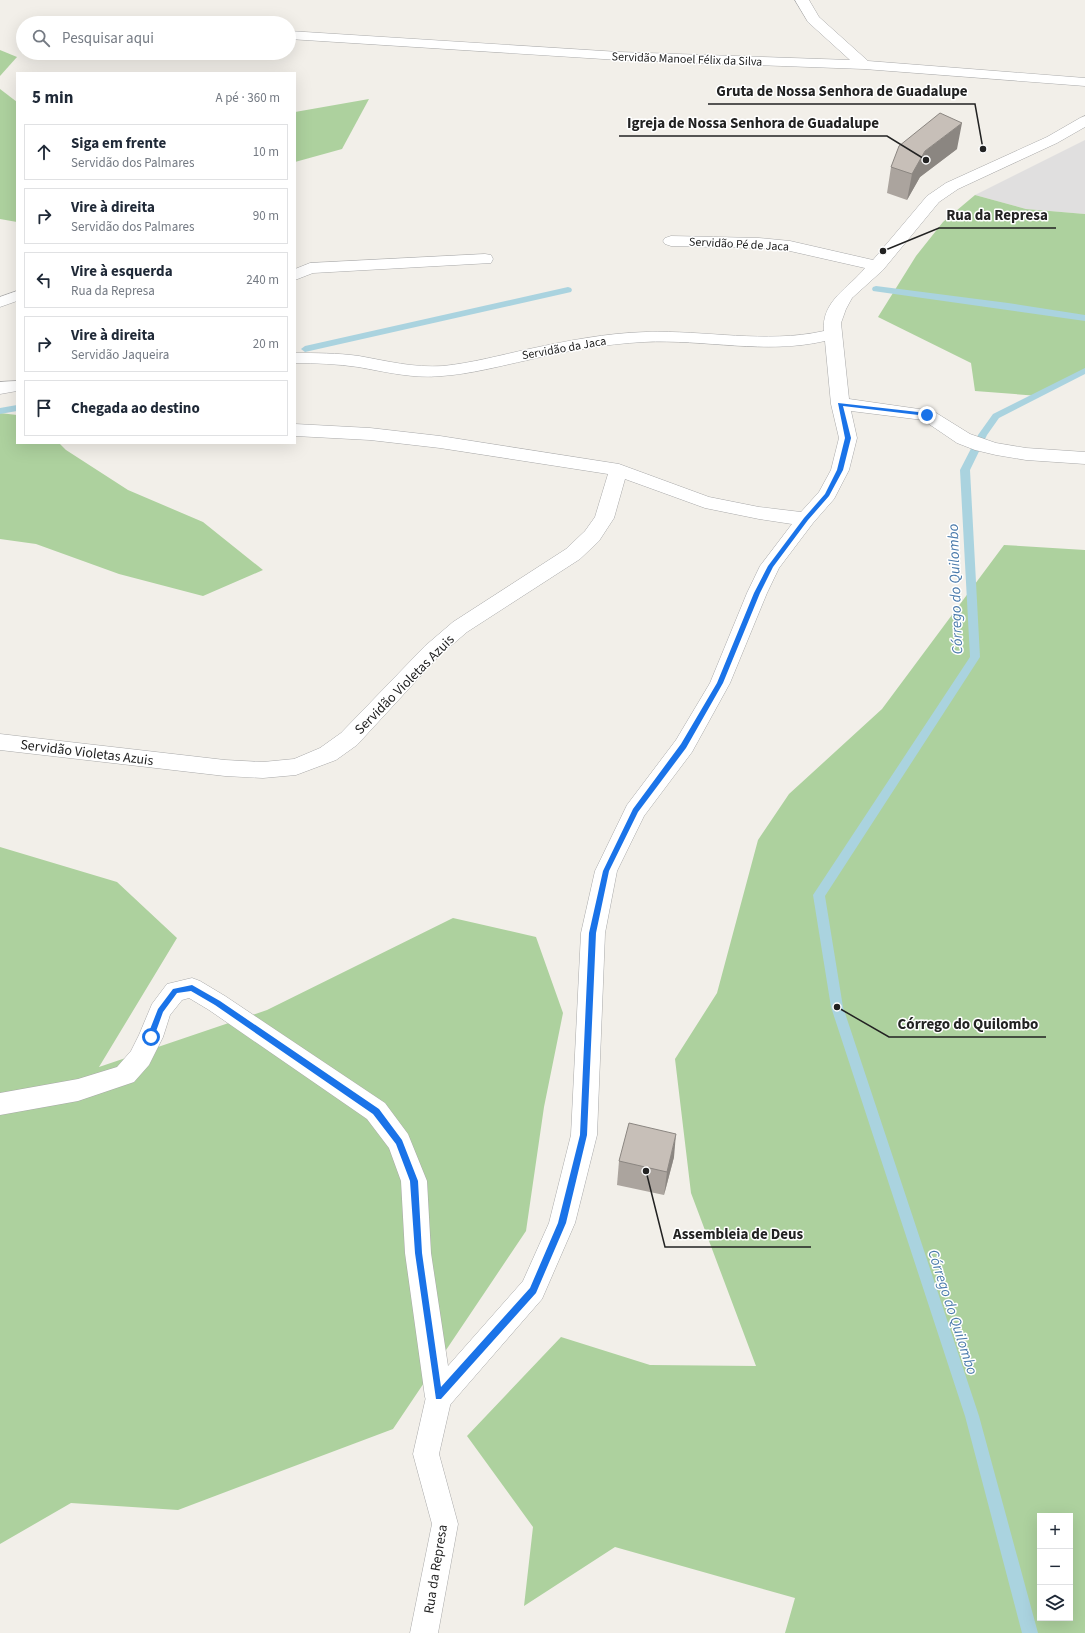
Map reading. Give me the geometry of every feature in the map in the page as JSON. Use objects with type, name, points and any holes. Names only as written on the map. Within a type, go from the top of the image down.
[{"type":"street","points":[[802,0],[813,19],[864,65]]},
{"type":"street","name":"Servidão Manoel Félix da Silva","points":[[296,35],[619,56],[864,65],[1085,82]]},
{"type":"street","name":"Rua da Represa","points":[[439,1397],[533,1290],[562,1223],[584,1135],[593,933],[606,871],[635,811],[684,746],[720,683],[757,593],[770,566],[806,519],[827,495],[840,470],[848,438],[840,404],[832,323],[837,309],[846,296],[867,278],[934,199],[946,190],[973,176],[1052,140],[1085,121]]},
{"type":"street","name":"Servidão Pé de Jaca","points":[[671,241],[728,242],[790,246],[877,266]]},
{"type":"street","points":[[296,275],[310,268],[485,259]]},
{"type":"street","name":"Servidão da Jaca","points":[[296,358],[346,360],[404,371],[424,372],[466,368],[566,346],[645,336],[687,336],[786,342],[808,340],[834,334]]},
{"type":"street","points":[[0,388],[16,386]]},
{"type":"street","points":[[840,404],[927,415],[935,418],[968,441],[996,450],[1085,458]]},
{"type":"street","points":[[296,430],[370,434],[440,442],[619,470],[705,502],[759,513],[806,519]]},
{"type":"street","name":"Servidão Violetas Azuis","points":[[0,742],[225,768],[263,770],[296,767],[328,754],[349,739],[432,651],[460,627],[573,554],[592,536],[604,518],[619,470]]},
{"type":"street","points":[[0,1104],[78,1090],[125,1075],[140,1058],[151,1037],[160,1011],[175,991],[192,988],[218,1003],[376,1111],[399,1142],[414,1181],[418,1253],[439,1397]]},
{"type":"lane","points":[[0,302],[16,296]]},
{"type":"lane","name":"Rua da Represa","points":[[424,1633],[444,1524],[426,1454],[439,1397]]},
{"type":"shaded area","points":[[1085,140],[1085,214],[1026,209],[975,195]]},
{"type":"green space","points":[[0,50],[16,57],[16,58],[0,76]]},
{"type":"green space","points":[[0,89],[16,101],[16,222],[0,219]]},
{"type":"green space","points":[[369,99],[342,149],[296,162],[296,112]]},
{"type":"green space","points":[[975,195],[1026,209],[1085,214],[1085,369],[1039,396],[975,391],[971,363],[878,317],[916,256],[943,222]]},
{"type":"green space","points":[[0,413],[16,415],[16,444],[60,444],[66,450],[128,490],[203,522],[263,570],[203,596],[119,574],[36,544],[0,539]]},
{"type":"green space","points":[[1004,545],[1085,550],[1085,1633],[785,1633],[795,1598],[615,1547],[524,1606],[533,1527],[467,1436],[561,1337],[650,1365],[756,1366],[691,1193],[675,1059],[717,993],[758,840],[789,794],[882,709]]},
{"type":"green space","points":[[0,847],[117,882],[177,938],[99,1067],[267,1010],[453,918],[536,937],[563,1013],[544,1107],[526,1231],[393,1429],[178,1510],[71,1503],[0,1544]]},
{"type":"building","points":[[940,113],[962,123],[925,151],[912,174],[891,167],[899,146]]},
{"type":"building","points":[[629,1123],[676,1134],[667,1172],[619,1161]]},
{"type":"waterway","points":[[876,289],[1008,306],[1085,318]]},
{"type":"waterway","points":[[305,349],[568,290]]},
{"type":"waterway","name":"Córrego do Quilombo","points":[[1030,1633],[972,1416],[837,1007],[819,895],[975,657],[965,470],[983,435],[996,416],[1085,371]]},
{"type":"waterway","points":[[0,411],[16,408]]},
{"type":"place","name":"Gruta de Nossa Senhora de Guadalupe","points":[[983,149]]},
{"type":"place","name":"Igreja de Nossa Senhora de Guadalupe","points":[[926,160]]},
{"type":"place","name":"Rua da Represa","points":[[883,251]]},
{"type":"place","name":"Córrego do Quilombo","points":[[837,1007]]},
{"type":"place","name":"Assembleia de Deus","points":[[646,1171]]},
{"type":"route","points":[[151,1037],[160,1011],[175,991],[192,988],[218,1003],[376,1111],[399,1142],[414,1181],[418,1253],[439,1397],[533,1290],[562,1223],[584,1135],[593,933],[606,871],[635,811],[684,746],[720,683],[757,593],[770,566],[806,519],[827,495],[840,470],[848,438],[840,404],[927,415]]}]
